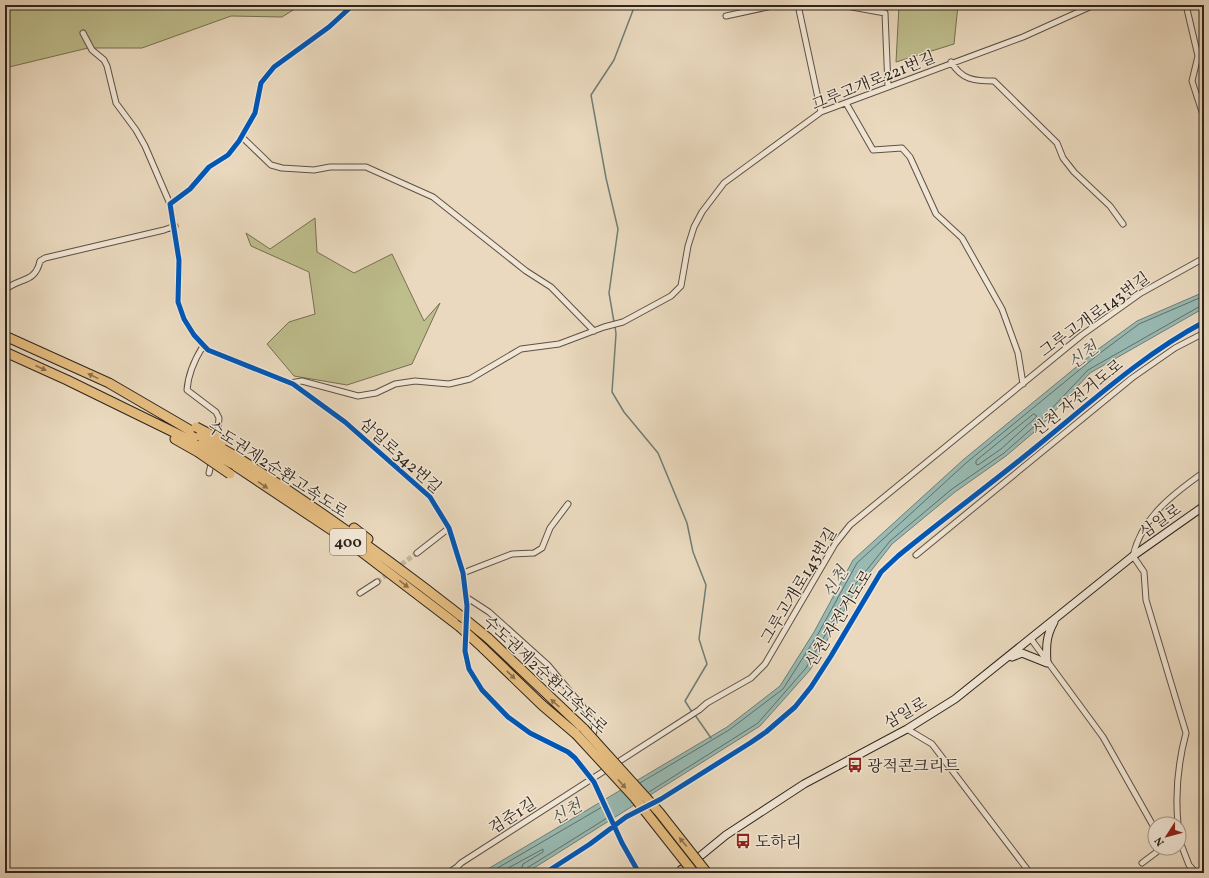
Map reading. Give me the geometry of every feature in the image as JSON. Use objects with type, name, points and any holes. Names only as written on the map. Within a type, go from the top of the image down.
[{"type":"highway","name":"수도권제2순환고속도로","points":[[5,336],[109,384],[199,444],[280,484],[429,590],[488,638],[654,807],[707,873]]},
{"type":"highway","points":[[5,352],[68,380],[199,444],[230,474]]},
{"type":"highway","points":[[109,384],[196,426],[223,441]]},
{"type":"highway","name":"수도권제2순환고속도로","points":[[233,460],[342,537],[460,627],[542,705],[580,732],[694,873]]},
{"type":"highway","points":[[322,528],[392,575]]},
{"type":"highway","points":[[354,528],[429,590]]},
{"type":"main road","name":"삼일로","points":[[680,872],[726,835],[784,797],[841,764],[907,729],[955,699],[1133,556],[1204,506]]},
{"type":"main road","points":[[1001,662],[1022,653],[1047,663],[1046,643],[1048,632],[1056,618]]},
{"type":"street","points":[[83,33],[92,50],[104,60],[107,66],[116,103],[142,141],[170,204],[190,189],[209,167],[228,155],[242,136],[255,113],[260,83],[274,67],[328,27],[353,5]]},
{"type":"street","points":[[726,16],[777,5]]},
{"type":"street","points":[[798,5],[821,112]]},
{"type":"street","points":[[841,5],[885,13],[888,87]]},
{"type":"street","name":"그루고개로221번길","points":[[290,383],[302,382],[358,396],[376,393],[395,384],[415,381],[449,384],[470,379],[521,349],[559,344],[604,327],[623,322],[671,296],[681,286],[688,246],[694,227],[702,212],[724,183],[821,112],[951,62],[1023,37],[1094,5]]},
{"type":"street","points":[[1186,5],[1198,56],[1192,81],[1204,118]]},
{"type":"street","points":[[951,62],[960,75],[977,81],[994,81],[1056,143],[1063,158],[1074,172],[1110,206],[1123,224]]},
{"type":"street","name":"그루고개로143번길","points":[[846,103],[873,150],[902,148],[910,157],[936,214],[962,238],[1002,309],[1018,353],[1023,384]]},
{"type":"street","points":[[242,136],[271,165],[282,168],[314,170],[330,167],[366,167],[433,197],[526,271],[551,287],[594,331]]},
{"type":"street","name":"삼일로342번길","points":[[170,204],[175,226],[179,260],[178,302],[184,319],[203,346],[225,358],[290,383],[345,422],[413,480],[437,505],[450,528],[463,573],[466,597],[465,652],[469,669],[482,690],[519,726],[568,752],[592,781],[621,841],[639,873]]},
{"type":"street","points":[[5,290],[14,283],[25,281],[34,275],[38,270],[40,261],[45,258],[164,230],[175,226]]},
{"type":"street","name":"그루고개로143번길","points":[[686,717],[699,710],[707,702],[751,678],[765,664],[835,544],[850,525],[1082,336],[1141,293],[1204,258]]},
{"type":"street","points":[[916,555],[1132,378],[1175,348],[1204,333]]},
{"type":"street","points":[[203,346],[196,357],[188,381],[187,390],[216,412],[219,418],[218,435],[209,473]]},
{"type":"street","name":"삼일로","points":[[1133,556],[1134,548],[1160,506],[1204,472]]},
{"type":"street","points":[[463,573],[512,554],[534,554],[542,548],[550,528],[568,504]]},
{"type":"street","points":[[417,553],[450,528]]},
{"type":"street","points":[[1133,556],[1144,572],[1146,600],[1186,733],[1180,754],[1176,783],[1178,816]]},
{"type":"street","points":[[360,593],[377,582]]},
{"type":"street","points":[[466,597],[489,612],[548,665],[587,712],[595,726],[593,735]]},
{"type":"street","points":[[1031,639],[1047,663],[1103,737],[1148,816]]},
{"type":"street","name":"검준1길","points":[[448,873],[460,863],[592,781],[686,717]]},
{"type":"street","points":[[907,729],[932,744],[1030,873]]},
{"type":"street","points":[[1142,863],[1151,856]]},
{"type":"street","points":[[1185,856],[1189,865],[1196,873]]},
{"type":"shaded area","points":[[5,5],[301,5],[282,17],[231,16],[142,48],[88,48],[5,68]]},
{"type":"shaded area","points":[[899,5],[958,5],[954,44],[896,62]]},
{"type":"shaded area","points":[[315,218],[317,252],[354,273],[392,254],[424,321],[440,303],[412,364],[347,385],[294,376],[267,344],[289,322],[315,314],[309,272],[251,246],[246,233],[270,249]]},
{"type":"water","points":[[1204,292],[1204,308],[1090,373],[1040,427],[1006,456],[955,492],[892,544],[856,590],[810,670],[760,726],[526,873],[481,873],[727,727],[780,686],[814,632],[853,560],[963,460],[1097,350],[1137,321]]},
{"type":"waterway","points":[[614,322],[609,293],[618,229],[606,178],[591,95],[614,60],[635,5]]},
{"type":"waterway","points":[[615,326],[616,334],[612,392],[624,412],[658,453],[687,523],[693,552],[706,585],[699,639],[707,664],[685,701],[692,712]]},
{"type":"waterway","points":[[695,715],[711,738]]},
{"type":"tunnel","points":[[377,582],[417,553]]},
{"type":"cycle path","points":[[353,5],[329,27],[274,67],[261,83],[255,113],[239,141],[228,155],[209,167],[190,189],[170,204],[179,260],[178,302],[184,319],[194,335],[208,350],[293,384],[345,422],[430,497],[449,528],[463,573],[467,606],[465,651],[469,669],[482,690],[508,717],[530,733],[568,752],[575,758],[594,782],[622,843],[639,873]]},
{"type":"cycle path","name":"신천 자전거도로","points":[[545,873],[590,844],[626,817],[661,799],[766,732],[795,707],[811,687],[881,572],[898,556],[1019,461],[1117,380],[1159,349],[1204,322]]},
{"type":"place","name":"광적콘크리트","points":[[855,765]]},
{"type":"place","name":"도하리","points":[[743,841]]},
{"type":"water label","name":"신천","points":[[1083,355]]},
{"type":"water label","name":"신천","points":[[835,582]]},
{"type":"water label","name":"신천","points":[[566,812]]}]
